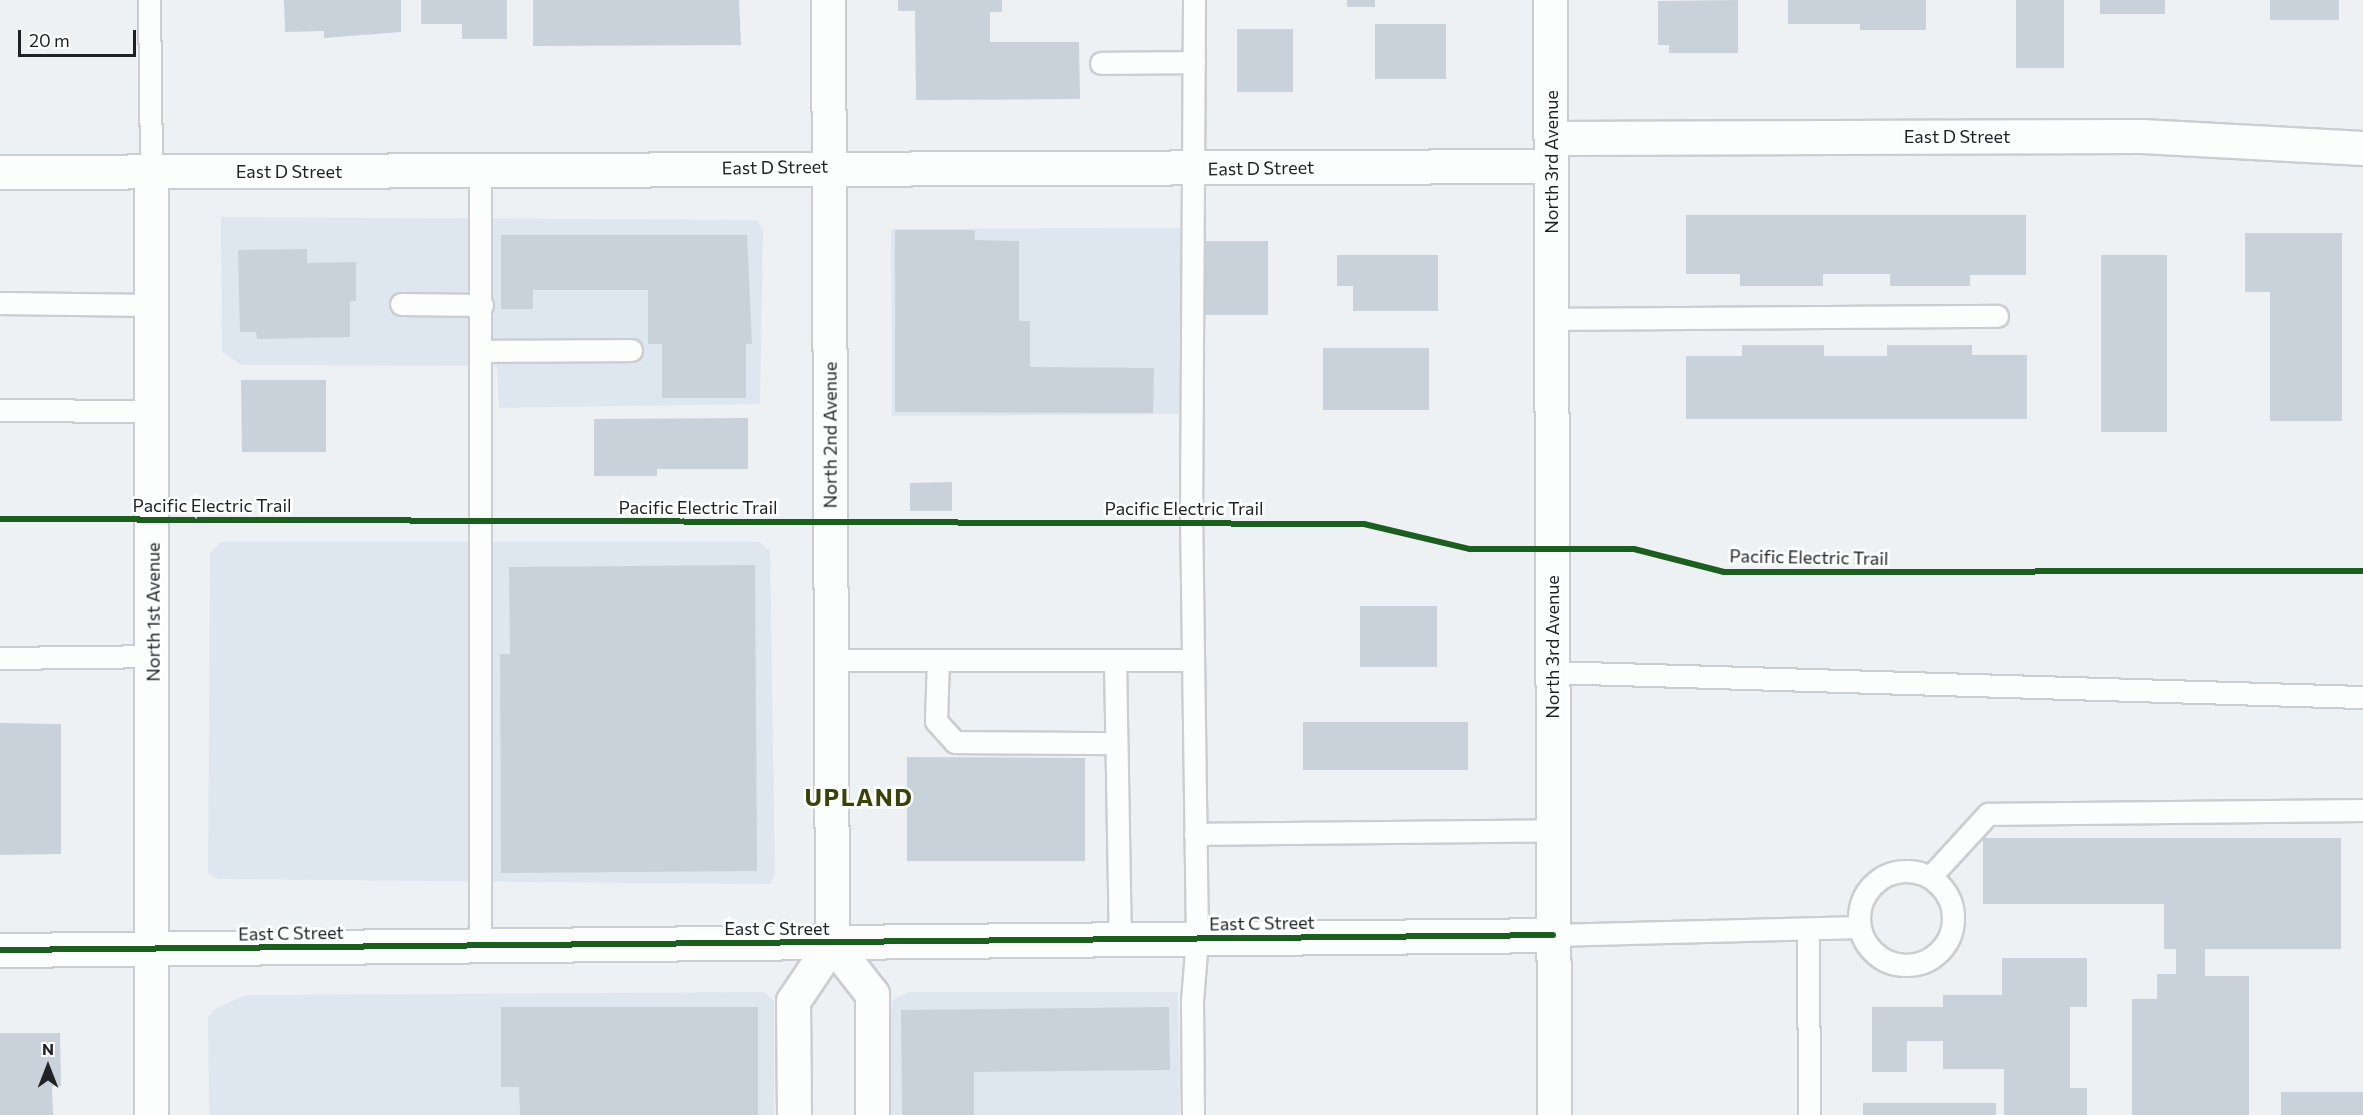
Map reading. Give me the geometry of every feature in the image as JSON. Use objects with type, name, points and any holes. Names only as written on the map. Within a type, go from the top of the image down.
[{"type":"street","name":"North 2nd Avenue","points":[[828,0],[832,943]]},
{"type":"street","name":"North 3rd Avenue","points":[[1550,0],[1554,1115]]},
{"type":"street","name":"East D Street","points":[[0,172],[830,167],[1194,168],[1551,152],[2142,136],[2363,148]]},
{"type":"street","name":"North 1st Avenue","points":[[151,171],[153,656],[151,1115]]},
{"type":"street","name":"East C Street","points":[[0,950],[1553,935]]},
{"type":"street","points":[[794,1115],[793,1001],[832,943],[872,994],[872,1115]]},
{"type":"lane","name":"North 1st Avenue","points":[[149,0],[151,171]]},
{"type":"lane","points":[[1193,1115],[1192,1001],[1197,939],[1193,660],[1194,0]]},
{"type":"lane","points":[[1101,63],[1194,62]]},
{"type":"lane","points":[[480,170],[483,351],[480,946]]},
{"type":"lane","points":[[0,303],[152,305]]},
{"type":"lane","points":[[401,304],[482,305]]},
{"type":"lane","points":[[1551,319],[1997,316]]},
{"type":"lane","points":[[483,351],[631,350]]},
{"type":"lane","points":[[0,410],[152,411]]},
{"type":"lane","points":[[0,658],[153,656]]},
{"type":"lane","points":[[831,660],[1193,660]]},
{"type":"lane","points":[[938,660],[936,721],[955,742],[1116,743]]},
{"type":"lane","points":[[1115,660],[1120,939]]},
{"type":"lane","points":[[1552,672],[2363,696]]},
{"type":"lane","points":[[1930,877],[1988,814],[2363,810]]},
{"type":"lane","points":[[1196,834],[1553,830]]},
{"type":"lane","points":[[1900,871],[1930,877],[1951,900],[1954,916],[1952,932],[1934,957],[1903,966],[1888,962],[1864,943],[1859,927],[1863,897],[1885,875],[1900,871]]},
{"type":"lane","points":[[1553,935],[1859,927]]},
{"type":"lane","points":[[1808,929],[1809,1115]]},
{"type":"shaded area","points":[[221,217],[757,220],[763,230],[760,404],[499,408],[497,366],[241,365],[222,352]]},
{"type":"shaded area","points":[[1186,228],[1187,414],[892,416],[891,229]]},
{"type":"shaded area","points":[[221,542],[759,542],[770,551],[775,875],[770,884],[218,879],[208,873],[210,553]]},
{"type":"shaded area","points":[[764,992],[774,1001],[774,1115],[209,1115],[208,1018],[215,1009],[245,995]]},
{"type":"shaded area","points":[[908,992],[1178,992],[1180,1115],[891,1115],[890,1018],[893,1000]]},
{"type":"building","points":[[284,0],[401,0],[401,32],[324,38],[324,31],[285,32]]},
{"type":"building","points":[[421,0],[507,0],[507,39],[462,39],[462,24],[421,24]]},
{"type":"building","points":[[533,0],[739,0],[741,45],[533,46]]},
{"type":"building","points":[[898,0],[1002,0],[1002,12],[990,12],[990,42],[1079,42],[1080,99],[916,100],[915,11],[898,11]]},
{"type":"building","points":[[1347,0],[1375,0],[1375,7],[1347,7]]},
{"type":"building","points":[[1738,0],[1738,53],[1669,53],[1669,45],[1658,45],[1658,1]]},
{"type":"building","points":[[1788,0],[1926,0],[1926,30],[1860,30],[1860,24],[1788,24]]},
{"type":"building","points":[[2016,0],[2064,0],[2064,68],[2016,68]]},
{"type":"building","points":[[2100,0],[2165,0],[2165,14],[2100,14]]},
{"type":"building","points":[[2270,0],[2339,0],[2339,20],[2270,20]]},
{"type":"building","points":[[1375,24],[1446,24],[1446,79],[1375,79]]},
{"type":"building","points":[[1237,29],[1293,29],[1293,92],[1237,92]]},
{"type":"building","points":[[1686,215],[2026,215],[2026,275],[1970,275],[1970,286],[1890,286],[1890,274],[1823,274],[1823,286],[1740,286],[1740,274],[1686,274]]},
{"type":"building","points":[[895,230],[975,230],[975,240],[1019,241],[1019,321],[1030,321],[1030,367],[1154,368],[1153,413],[895,412]]},
{"type":"building","points":[[2245,233],[2342,233],[2342,421],[2270,421],[2270,292],[2245,292]]},
{"type":"building","points":[[501,235],[747,235],[752,344],[746,344],[746,398],[662,398],[662,344],[648,344],[648,290],[533,290],[533,309],[501,309]]},
{"type":"building","points":[[1205,241],[1268,241],[1268,315],[1205,315]]},
{"type":"building","points":[[307,249],[307,263],[356,262],[356,301],[350,301],[350,337],[257,339],[256,332],[240,332],[238,250]]},
{"type":"building","points":[[1337,255],[1438,255],[1438,311],[1353,311],[1353,286],[1337,286]]},
{"type":"building","points":[[2101,255],[2167,255],[2167,432],[2101,432]]},
{"type":"building","points":[[1742,345],[1824,345],[1824,356],[1887,356],[1887,345],[1972,345],[1972,355],[2027,355],[2027,419],[1686,419],[1686,356],[1742,356]]},
{"type":"building","points":[[1323,348],[1429,348],[1429,410],[1323,410]]},
{"type":"building","points":[[241,380],[326,380],[326,452],[242,452]]},
{"type":"building","points":[[748,418],[748,469],[657,469],[657,476],[594,476],[594,419]]},
{"type":"building","points":[[952,482],[952,511],[910,511],[910,483]]},
{"type":"building","points":[[755,565],[757,871],[501,873],[500,654],[510,654],[509,567]]},
{"type":"building","points":[[1360,606],[1437,606],[1437,667],[1360,667]]},
{"type":"building","points":[[1303,722],[1468,722],[1468,770],[1303,770]]},
{"type":"building","points":[[0,723],[61,724],[61,854],[0,855]]},
{"type":"building","points":[[907,757],[1085,758],[1085,861],[907,861]]},
{"type":"building","points":[[1983,838],[2341,838],[2341,949],[2205,949],[2205,976],[2249,976],[2249,1115],[2132,1115],[2132,999],[2157,999],[2157,974],[2176,974],[2176,949],[2164,949],[2164,904],[1983,904]]},
{"type":"building","points":[[2002,958],[2087,958],[2087,1007],[2070,1007],[2070,1088],[2087,1088],[2087,1115],[2004,1115],[2004,1069],[1943,1069],[1943,1041],[1907,1041],[1907,1072],[1872,1072],[1872,1007],[1943,1007],[1943,995],[2002,995]]},
{"type":"building","points":[[501,1007],[758,1007],[758,1115],[520,1115],[519,1087],[501,1087]]},
{"type":"building","points":[[1169,1007],[1170,1070],[974,1072],[974,1115],[902,1115],[901,1010]]},
{"type":"building","points":[[0,1033],[60,1033],[61,1086],[52,1086],[53,1115],[0,1115]]},
{"type":"building","points":[[2281,1092],[2363,1092],[2363,1115],[2281,1115]]},
{"type":"building","points":[[1863,1103],[1996,1103],[1996,1115],[1863,1115]]},
{"type":"cycle path","name":"Pacific Electric Trail","points":[[0,519],[1364,524],[1470,549],[1634,549],[1724,572],[2363,571]]},
{"type":"cycle path","points":[[0,950],[1553,935]]},
{"type":"district","name":"UPLAND","points":[[859,797]]}]
